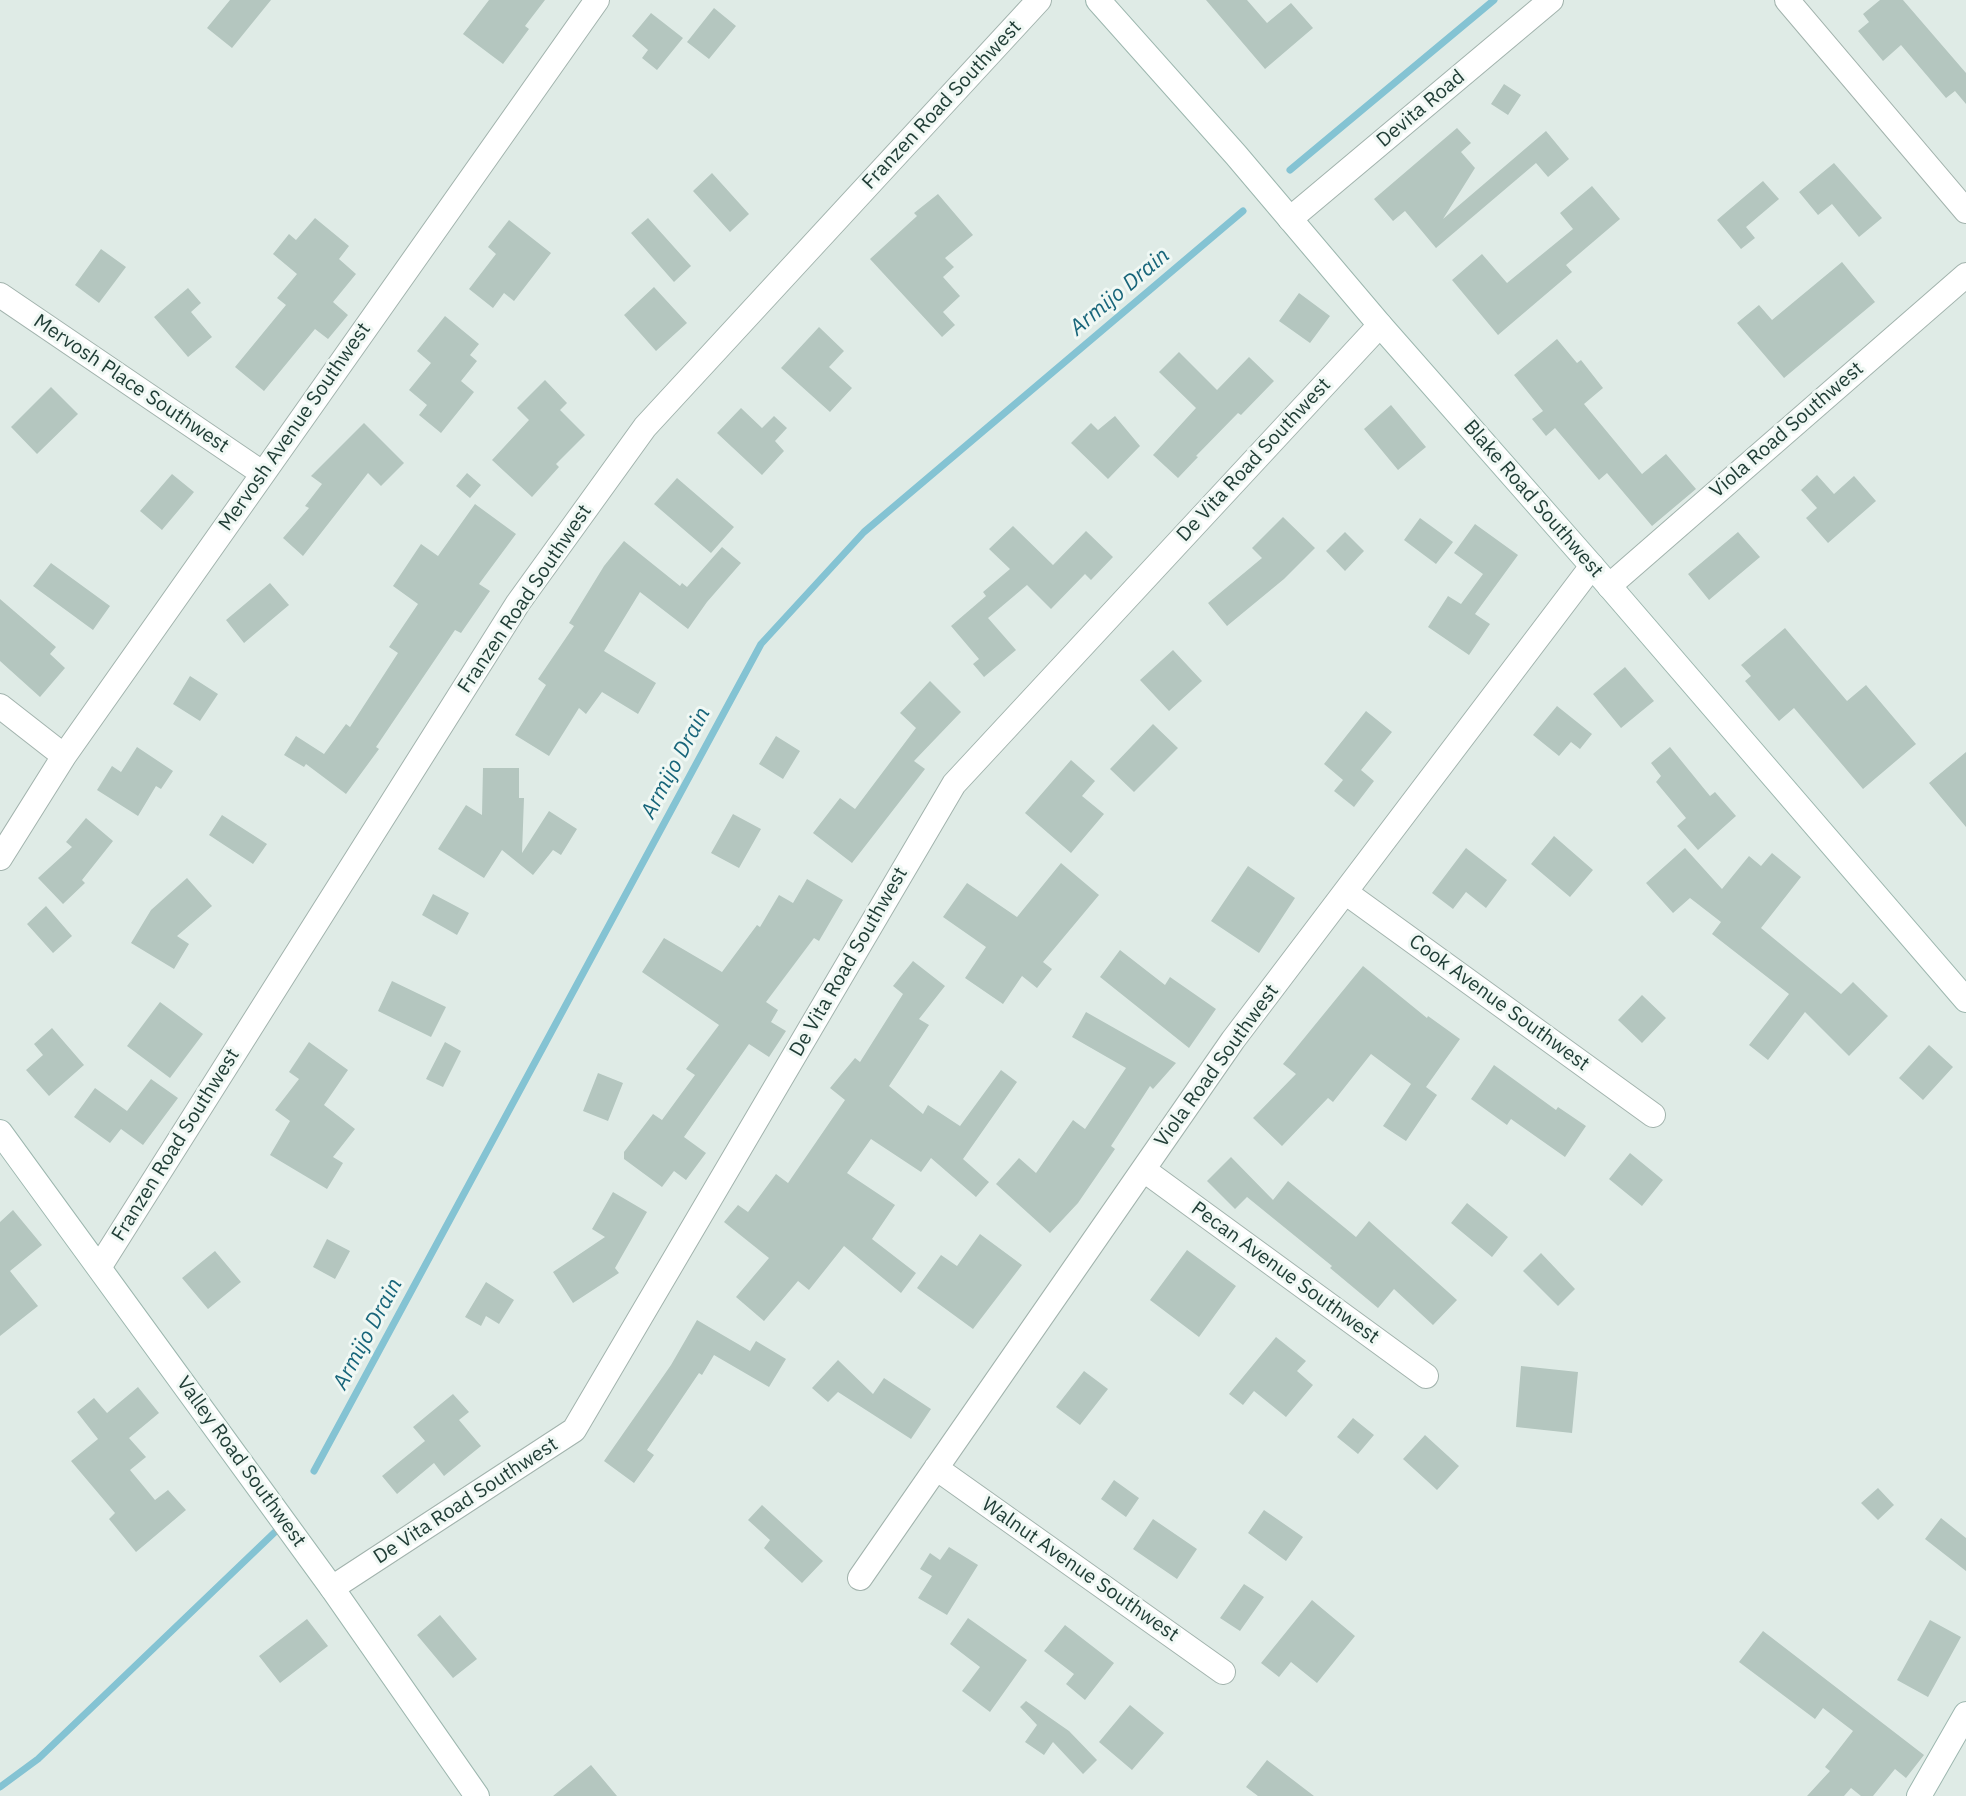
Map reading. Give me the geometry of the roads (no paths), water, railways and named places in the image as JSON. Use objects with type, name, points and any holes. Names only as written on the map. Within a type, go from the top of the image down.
[{"type":"street","name":"Mervosh Avenue Southwest","points":[[0,858],[64,756],[597,0]]},
{"type":"street","name":"Franzen Road Southwest","points":[[100,1266],[518,603],[636,439],[1039,0]]},
{"type":"street","name":"Blake Road Southwest","points":[[1098,0],[1966,1000]]},
{"type":"street","name":"Devita Road","points":[[1290,219],[1551,0]]},
{"type":"street","points":[[1787,0],[1966,211]]},
{"type":"street","name":"Viola Road Southwest","points":[[1609,586],[1966,275]]},
{"type":"street","name":"Mervosh Place Southwest","points":[[0,295],[262,473]]},
{"type":"street","name":"De Vita Road Southwest","points":[[332,1588],[574,1430],[954,784],[1380,325]]},
{"type":"street","name":"Viola Road Southwest","points":[[860,1578],[1233,1040],[1592,566]]},
{"type":"street","points":[[0,706],[64,756]]},
{"type":"street","name":"Cook Avenue Southwest","points":[[1345,892],[1653,1115]]},
{"type":"street","name":"Valley Road Southwest","points":[[0,1132],[332,1588],[477,1796]]},
{"type":"street","name":"Pecan Avenue Southwest","points":[[1144,1170],[1426,1376]]},
{"type":"street","name":"Walnut Avenue Southwest","points":[[936,1468],[1223,1672]]},
{"type":"street","points":[[1919,1796],[1966,1714]]},
{"type":"waterway","name":"Armijo Drain","points":[[1290,170],[1494,0]]},
{"type":"waterway","name":"Armijo Drain","points":[[314,1471],[761,644],[864,532],[1243,211]]},
{"type":"waterway","name":"Armijo Drain","points":[[0,1787],[38,1759],[275,1532]]}]
